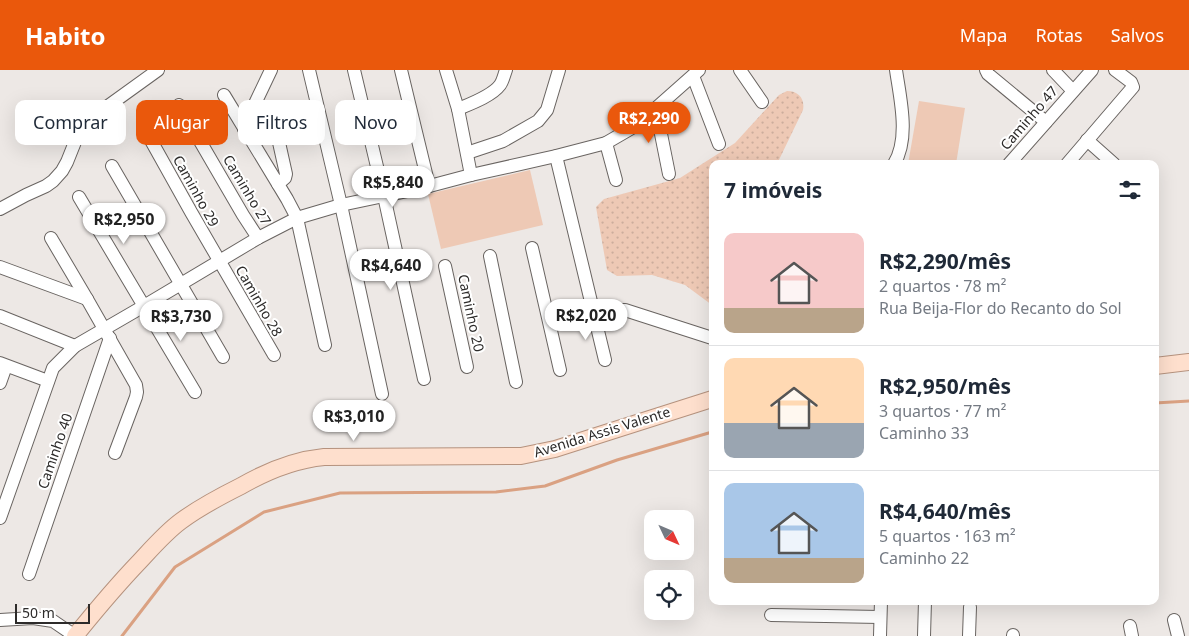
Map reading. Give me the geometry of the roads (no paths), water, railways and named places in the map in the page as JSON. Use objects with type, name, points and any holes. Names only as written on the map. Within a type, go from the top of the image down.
[{"type":"main road","points":[[1159,366],[1189,362]]},
{"type":"main road","name":"Avenida Assis Valente","points":[[75,636],[128,574],[182,520],[210,502],[267,472],[290,463],[324,457],[521,456],[555,449],[709,399]]},
{"type":"street","points":[[0,209],[53,181],[62,171],[77,137],[90,119],[158,70]]},
{"type":"street","points":[[257,100],[271,70]]},
{"type":"street","points":[[308,70],[341,204],[382,394]]},
{"type":"street","points":[[354,70],[424,379]]},
{"type":"street","points":[[401,70],[428,186]]},
{"type":"street","points":[[446,70],[458,110],[471,175]]},
{"type":"street","points":[[458,110],[497,89],[506,70]]},
{"type":"street","points":[[467,153],[503,142],[538,121],[548,110],[559,70]]},
{"type":"street","points":[[740,70],[762,102]]},
{"type":"street","points":[[896,70],[903,118],[903,138],[897,160]]},
{"type":"street","points":[[986,70],[988,74],[1046,122]]},
{"type":"street","points":[[1053,70],[1074,91]]},
{"type":"street","name":"Caminho 47","points":[[1013,160],[1092,70]]},
{"type":"street","points":[[1070,160],[1131,89],[1131,82],[1115,70]]},
{"type":"street","points":[[0,518],[55,366],[75,346],[107,334],[144,306],[258,238],[297,218],[341,204],[428,186],[606,143],[637,125],[696,73],[719,144]]},
{"type":"street","points":[[224,95],[238,119]]},
{"type":"street","points":[[656,109],[669,174]]},
{"type":"street","points":[[1087,140],[1110,160]]},
{"type":"street","points":[[606,143],[616,180]]},
{"type":"street","name":"Caminho 29","points":[[154,145],[219,262]]},
{"type":"street","name":"Caminho 27","points":[[202,145],[258,238]]},
{"type":"street","points":[[254,145],[297,218],[324,345]]},
{"type":"street","points":[[278,184],[285,178],[286,174],[280,145]]},
{"type":"street","points":[[556,156],[605,360]]},
{"type":"street","points":[[112,166],[223,357]]},
{"type":"street","points":[[79,197],[194,392]]},
{"type":"street","points":[[50,238],[136,385],[137,392],[131,412],[115,453]]},
{"type":"street","points":[[532,248],[560,370]]},
{"type":"street","points":[[490,256],[516,382]]},
{"type":"street","name":"Caminho 28","points":[[219,262],[274,355]]},
{"type":"street","name":"Caminho 20","points":[[445,266],[467,367]]},
{"type":"street","points":[[0,267],[87,299]]},
{"type":"street","points":[[594,315],[625,310],[709,337]]},
{"type":"street","points":[[0,316],[75,346]]},
{"type":"street","name":"Caminho 40","points":[[29,574],[107,334]]},
{"type":"street","points":[[0,383],[3,365],[48,381]]},
{"type":"street","points":[[880,636],[881,605]]},
{"type":"street","points":[[924,636],[926,605]]},
{"type":"street","points":[[969,636],[970,607]]},
{"type":"street","points":[[771,615],[880,617]]},
{"type":"street","points":[[0,620],[33,618],[53,621],[75,636]]},
{"type":"street","points":[[1174,620],[1178,636]]},
{"type":"waterway","points":[[1159,403],[1189,401]]},
{"type":"waterway","points":[[122,636],[175,567],[264,512],[340,493],[496,492],[545,486],[617,460],[709,433]]}]
